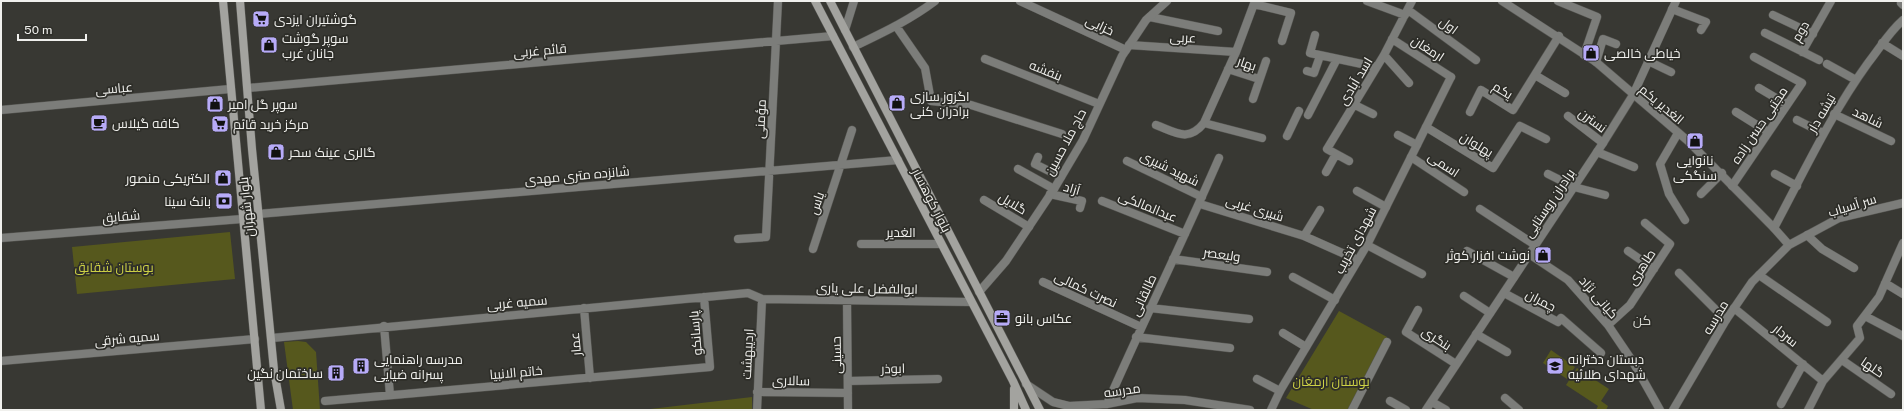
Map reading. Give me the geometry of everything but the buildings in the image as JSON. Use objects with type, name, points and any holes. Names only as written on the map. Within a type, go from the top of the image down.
[{"type":"main road","name":"بلوار شهران","points":[[223,1],[242,219],[261,410]]},
{"type":"main road","name":"بلوار شهران","points":[[240,1],[258,214],[272,338],[274,370],[281,410]]},
{"type":"main road","name":"بلوار کوهسار","points":[[815,1],[1013,381],[1026,410]]},
{"type":"main road","name":"بلوار کوهسار","points":[[830,1],[1040,410]]},
{"type":"main road","points":[[1013,381],[1014,410]]},
{"type":"street","name":"مؤمنی","points":[[738,239],[766,237],[778,1]]},
{"type":"street","points":[[845,30],[854,1]]},
{"type":"street","points":[[853,47],[921,12],[935,1]]},
{"type":"street","name":"خزایی","points":[[1020,1],[1128,48]]},
{"type":"street","name":"حاج ملا حسین","points":[[979,292],[994,276],[1052,192],[1082,140],[1128,48],[1150,17],[1167,1]]},
{"type":"street","points":[[1367,1],[1407,13]]},
{"type":"street","name":"اسد آبادی","points":[[1336,154],[1327,149],[1384,55],[1412,1]]},
{"type":"street","points":[[1558,1],[1597,17],[1584,55]]},
{"type":"street","name":"برادران روستایی","points":[[1426,410],[1603,143],[1633,95],[1676,1]]},
{"type":"street","name":"دوم","points":[[1802,52],[1831,1]]},
{"type":"street","points":[[1156,125],[1182,135],[1190,135],[1198,131],[1204,124],[1236,52],[1254,2],[1291,13],[1282,41]]},
{"type":"street","name":"الغدیر یکم","points":[[1506,2],[1596,62],[1678,133],[1721,174],[1789,245]]},
{"type":"street","points":[[1672,9],[1706,22],[1702,30]]},
{"type":"street","name":"اول","points":[[1407,13],[1476,60]]},
{"type":"street","points":[[1773,14],[1813,34]]},
{"type":"street","points":[[1150,17],[1218,31]]},
{"type":"street","name":"تیشه دار","points":[[1774,228],[1834,114],[1882,43],[1903,20]]},
{"type":"street","points":[[896,26],[925,68],[931,101],[971,106],[1062,134]]},
{"type":"street","points":[[1765,33],[1819,60]]},
{"type":"street","points":[[1315,35],[1310,53],[1376,67]]},
{"type":"street","name":"قائم غربی","points":[[248,88],[833,36]]},
{"type":"street","points":[[1559,36],[1535,75],[1565,92]]},
{"type":"street","name":"ارمغان","points":[[1392,39],[1451,77]]},
{"type":"street","points":[[1596,62],[1603,39],[1616,44]]},
{"type":"street","points":[[1882,43],[1903,56]]},
{"type":"street","name":"عربی","points":[[1128,48],[1236,52]]},
{"type":"street","points":[[1384,55],[1410,83]]},
{"type":"street","points":[[1307,71],[1314,73],[1320,56]]},
{"type":"street","name":"مجتبی حسن زاده","points":[[1732,186],[1786,104],[1802,83],[1754,57]]},
{"type":"street","name":"بنفشه","points":[[985,59],[1099,104]]},
{"type":"street","points":[[1308,115],[1337,59]]},
{"type":"street","points":[[1253,99],[1266,61]]},
{"type":"street","points":[[1648,61],[1671,72]]},
{"type":"street","points":[[1827,64],[1856,80]]},
{"type":"street","name":"بهار","points":[[1228,69],[1259,79]]},
{"type":"street","name":"یکم","points":[[1470,112],[1481,90],[1513,110],[1535,75]]},
{"type":"street","name":"شهدای تخریب","points":[[1271,410],[1280,391],[1367,245],[1451,77]]},
{"type":"street","points":[[1759,88],[1786,104]]},
{"type":"street","name":"عباسی","points":[[1,110],[230,89]]},
{"type":"street","points":[[1355,105],[1374,114]]},
{"type":"street","points":[[1287,136],[1299,111]]},
{"type":"street","points":[[1736,112],[1768,132]]},
{"type":"street","name":"شاهد","points":[[1834,114],[1891,141]]},
{"type":"street","name":"نسترن","points":[[1568,116],[1603,143]]},
{"type":"street","points":[[1797,120],[1823,133]]},
{"type":"street","points":[[1204,124],[1262,138]]},
{"type":"street","name":"پهلوان","points":[[1426,127],[1493,168],[1520,126],[1546,139]]},
{"type":"street","name":"یاس","points":[[813,249],[852,130]]},
{"type":"street","points":[[1678,133],[1660,164],[1669,194],[1685,220]]},
{"type":"street","points":[[1398,135],[1417,145]]},
{"type":"street","points":[[1597,152],[1634,167]]},
{"type":"street","points":[[1326,172],[1336,154],[1349,161]]},
{"type":"street","points":[[1038,157],[1035,164],[1061,177]]},
{"type":"street","name":"اسمی","points":[[1411,157],[1464,192]]},
{"type":"street","name":"طالقانی","points":[[1107,404],[1136,337],[1201,201],[1219,158]]},
{"type":"street","name":"شانزده متری مهدی","points":[[258,214],[898,160]]},
{"type":"street","name":"شهید شیری","points":[[1127,161],[1201,201]]},
{"type":"street","points":[[1018,169],[1052,192]]},
{"type":"street","points":[[1548,174],[1574,187],[1605,195]]},
{"type":"street","points":[[1701,194],[1721,174]]},
{"type":"street","points":[[1775,174],[1797,186]]},
{"type":"street","name":"آزاد","points":[[1052,192],[1082,201],[1080,208]]},
{"type":"street","points":[[1357,192],[1386,207]]},
{"type":"street","name":"گلایل","points":[[984,200],[1029,227]]},
{"type":"street","name":"عبدالمالکی","points":[[1102,201],[1185,234]]},
{"type":"street","name":"شیری غربی","points":[[1201,201],[1304,236],[1358,260]]},
{"type":"street","name":"سر آسیاب","points":[[1789,245],[1839,218],[1903,203]]},
{"type":"street","points":[[1480,209],[1535,245]]},
{"type":"street","points":[[1304,236],[1320,210]]},
{"type":"street","name":"شقایق","points":[[1,238],[242,219]]},
{"type":"street","name":"طاهری","points":[[1608,325],[1630,306],[1670,244],[1645,223]]},
{"type":"street","points":[[1807,235],[1822,249],[1854,268]]},
{"type":"street","points":[[1808,410],[1823,381],[1860,338],[1857,326],[1879,297],[1903,243]]},
{"type":"street","name":"الغدیر","points":[[861,244],[941,244]]},
{"type":"street","points":[[1367,245],[1422,274]]},
{"type":"street","name":"مدرسه","points":[[1673,410],[1726,320],[1752,282],[1789,245]]},
{"type":"street","points":[[1628,250],[1654,269]]},
{"type":"street","points":[[1467,251],[1514,277]]},
{"type":"street","name":"کیانی نژاد","points":[[1529,254],[1568,280],[1608,325],[1633,362],[1660,410]]},
{"type":"street","name":"ولیعصر","points":[[1173,259],[1267,272]]},
{"type":"street","points":[[1679,273],[1726,320]]},
{"type":"street","points":[[1759,275],[1827,322]]},
{"type":"street","points":[[1293,277],[1335,300]]},
{"type":"street","name":"نصرت کمالی","points":[[1043,282],[1141,327]]},
{"type":"street","points":[[1885,283],[1903,294]]},
{"type":"street","name":"سمیه غربی","points":[[272,338],[384,326],[748,293],[762,299]]},
{"type":"street","name":"چمران","points":[[1504,293],[1558,322],[1562,318],[1601,353]]},
{"type":"street","points":[[1464,296],[1490,313]]},
{"type":"street","name":"پارسانکو","points":[[704,297],[710,367]]},
{"type":"street","name":"ابوالفضل علی یاری","points":[[762,299],[971,302]]},
{"type":"street","name":"اردیبهشت","points":[[757,410],[762,299]]},
{"type":"street","name":"حسینی","points":[[847,300],[848,410]]},
{"type":"street","name":"عمار","points":[[584,308],[590,378]]},
{"type":"street","points":[[1150,308],[1249,319]]},
{"type":"street","name":"سردار","points":[[1734,308],[1823,381]]},
{"type":"street","name":"بنگری","points":[[1418,310],[1406,332],[1456,364]]},
{"type":"street","points":[[1865,316],[1903,336]]},
{"type":"street","points":[[384,326],[390,395]]},
{"type":"street","points":[[1283,333],[1306,347]]},
{"type":"street","points":[[1476,334],[1507,352]]},
{"type":"street","points":[[1136,337],[1230,348]]},
{"type":"street","name":"سمیه شرقی","points":[[1,361],[255,339]]},
{"type":"street","points":[[1352,410],[1387,342]]},
{"type":"street","name":"گلها","points":[[1842,360],[1891,394]]},
{"type":"street","points":[[1781,404],[1803,364]]},
{"type":"street","name":"خاتم الانبیا","points":[[325,400],[710,367]]},
{"type":"street","name":"ابوذر","points":[[848,381],[938,380]]},
{"type":"street","points":[[1257,380],[1280,391]]},
{"type":"street","name":"مدرسه","points":[[1026,384],[1053,402],[1069,406],[1107,404],[1138,398],[1185,400],[1250,410]]},
{"type":"street","name":"سالاری","points":[[757,392],[848,393]]},
{"type":"street","points":[[1505,398],[1519,410]]},
{"type":"street","points":[[1390,401],[1406,410]]},
{"type":"street","points":[[1432,402],[1446,410]]},
{"type":"green space","name":"بوستان شقایق","points":[[230,232],[235,279],[77,294],[72,247]]},
{"type":"green space","name":"بوستان ارمغان","points":[[1339,311],[1387,337],[1348,410],[1314,410],[1286,398]]},
{"type":"green space","points":[[284,342],[306,342],[316,352],[320,410],[293,410]]},
{"type":"green space","points":[[1551,350],[1575,367],[1567,379],[1543,363]]},
{"type":"green space","points":[[1577,368],[1609,389],[1601,401],[1608,406],[1606,410],[1596,410],[1598,406],[1566,385]]},
{"type":"green space","points":[[752,397],[752,410],[642,410]]},
{"type":"place","name":"گوشتیران ایزدی","points":[[261,19]]},
{"type":"place","name":"سوپر گوشت جانان غرب","points":[[269,45]]},
{"type":"place","name":"خیاطی خالصی","points":[[1591,53]]},
{"type":"place","name":"اگزوز سازی برادران کنی","points":[[897,103]]},
{"type":"place","name":"سوپر گل امیر","points":[[215,104]]},
{"type":"place","name":"کافه گیلاس","points":[[99,123]]},
{"type":"place","name":"مرکز خرید قائم","points":[[220,124]]},
{"type":"place","name":"نانوایی سنگکی","points":[[1695,141]]},
{"type":"place","name":"گالری عینک سحر","points":[[276,152]]},
{"type":"place","name":"الکتریکی منصور","points":[[223,178]]},
{"type":"place","name":"بانک سینا","points":[[224,201]]},
{"type":"place","name":"نوشت افزار کوثر","points":[[1543,255]]},
{"type":"place","name":"عکاس بانو","points":[[1002,318]]},
{"type":"place","name":"مدرسه راهنمایی پسرانه ضیایی","points":[[361,366]]},
{"type":"place","name":"دبستان دخترانه شهدای طلائیه","points":[[1555,366]]},
{"type":"place","name":"ساختمان نگین","points":[[336,373]]},
{"type":"district","name":"کن","points":[[1642,320]]}]
